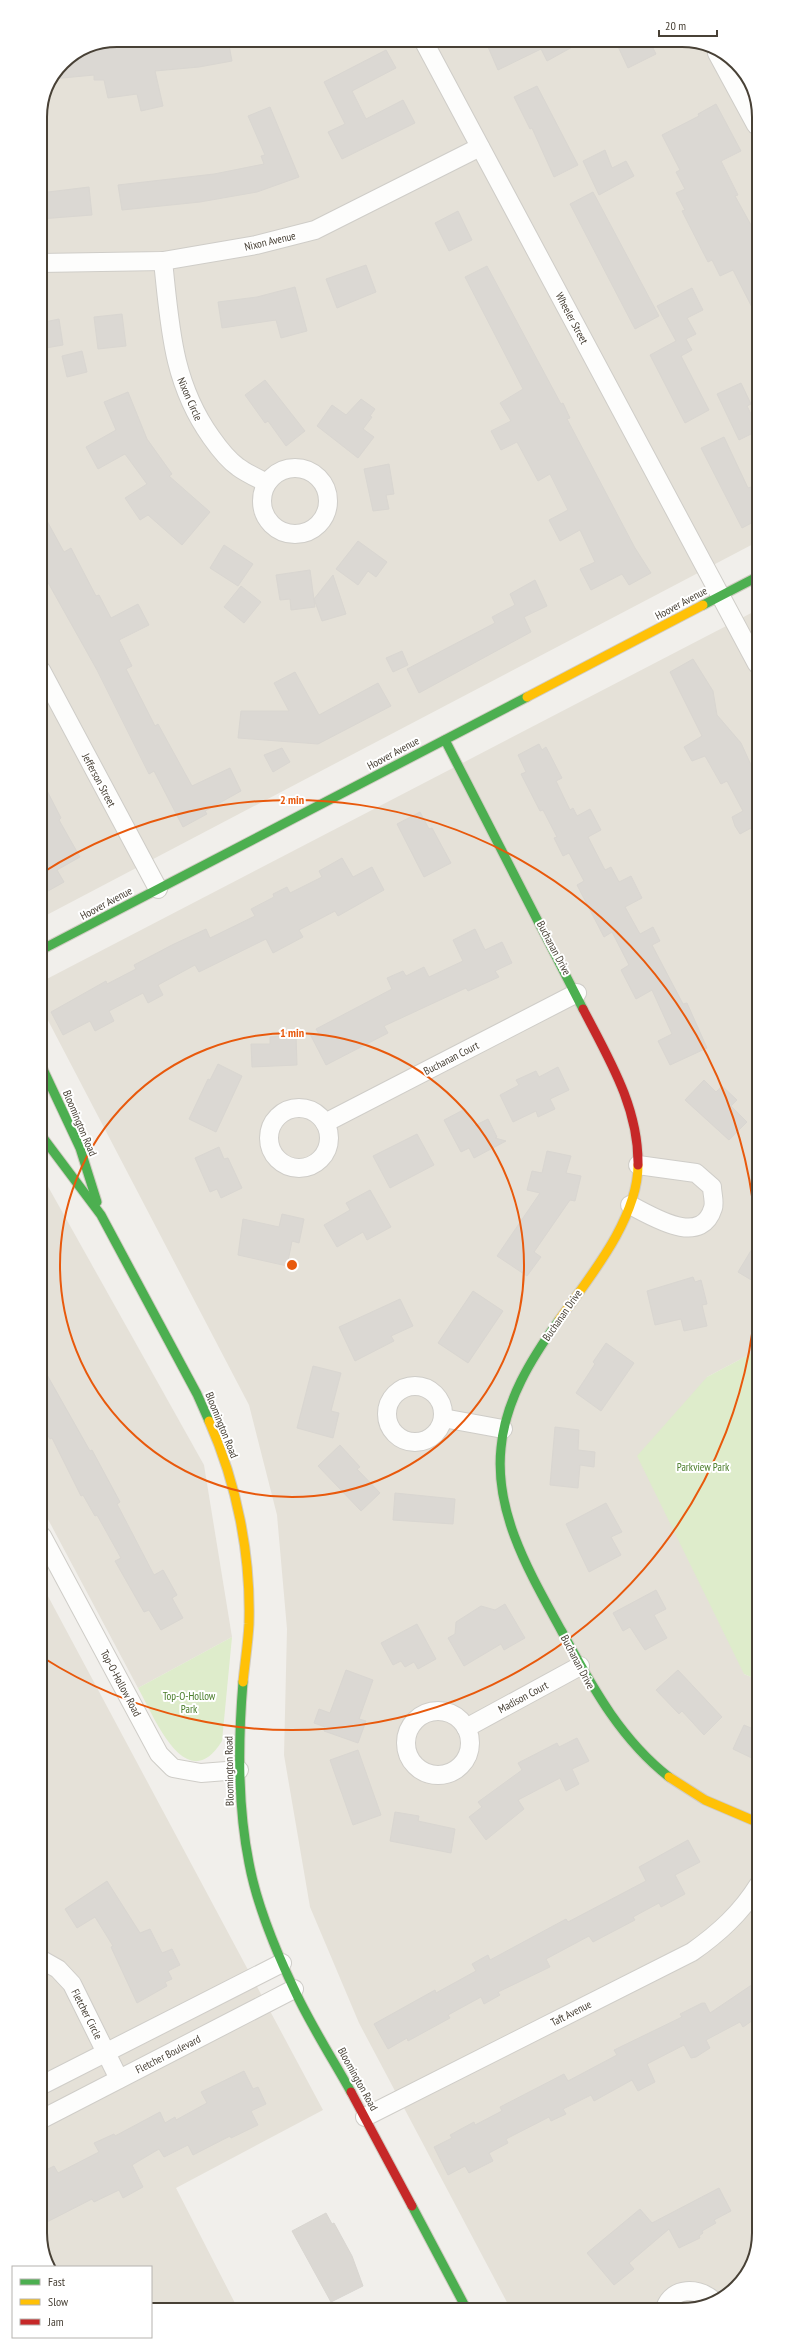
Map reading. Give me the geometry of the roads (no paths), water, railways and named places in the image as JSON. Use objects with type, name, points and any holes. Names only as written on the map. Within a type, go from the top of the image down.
[{"type":"street","name":"Wheeler Street","points":[[427,47],[722,595],[752,654]]},
{"type":"street","points":[[720,59],[752,118]]},
{"type":"street","name":"Nixon Avenue","points":[[47,263],[163,261],[256,245],[315,230],[480,147]]},
{"type":"street","name":"Nixon Circle","points":[[163,261],[172,348],[183,388],[199,420],[216,444],[237,466],[267,483]]},
{"type":"street","name":"Hoover Avenue","points":[[47,947],[752,580]]},
{"type":"street","name":"Jefferson Street","points":[[47,681],[158,889]]},
{"type":"street","name":"Buchanan Drive","points":[[445,740],[577,993],[624,1088],[634,1127],[638,1165],[636,1186],[630,1205],[605,1254],[525,1371],[511,1399],[503,1429],[500,1455],[502,1486],[508,1516],[522,1556],[580,1666],[614,1723],[639,1752],[667,1776],[698,1796],[752,1820]]},
{"type":"street","name":"Buchanan Court","points":[[325,1123],[577,993]]},
{"type":"street","name":"Bloomington Road","points":[[47,1078],[80,1148],[101,1215]]},
{"type":"street","name":"Bloomington Road","points":[[47,1144],[101,1215],[197,1394],[223,1453],[239,1515],[248,1572],[249,1624],[241,1707],[239,1770],[242,1819],[249,1864],[263,1914],[294,1989],[365,2117],[463,2303]]},
{"type":"street","points":[[630,1205],[668,1224],[687,1229],[704,1222],[713,1208],[712,1187],[696,1173],[638,1165]]},
{"type":"street","points":[[443,1418],[503,1429]]},
{"type":"street","name":"Top-O-Hollow Road","points":[[47,1545],[159,1754],[173,1768],[201,1773],[239,1770]]},
{"type":"street","name":"Madison Court","points":[[466,1728],[580,1666]]},
{"type":"street","name":"Taft Avenue","points":[[365,2117],[692,1952],[716,1936],[737,1915],[752,1894]]},
{"type":"street","name":"Fletcher Circle","points":[[47,1962],[58,1968],[72,1984],[119,2079]]},
{"type":"street","points":[[47,2081],[282,1963]]},
{"type":"street","name":"Fletcher Boulevard","points":[[50,2115],[294,1989]]},
{"type":"street","points":[[47,2101],[50,2115]]},
{"type":"street","points":[[668,2303],[672,2297],[688,2290],[698,2291],[709,2297]]},
{"type":"park label","name":"Parkview Park","points":[[703,1467]]},
{"type":"park label","name":"Top-O-Hollow Park","points":[[189,1702]]}]
